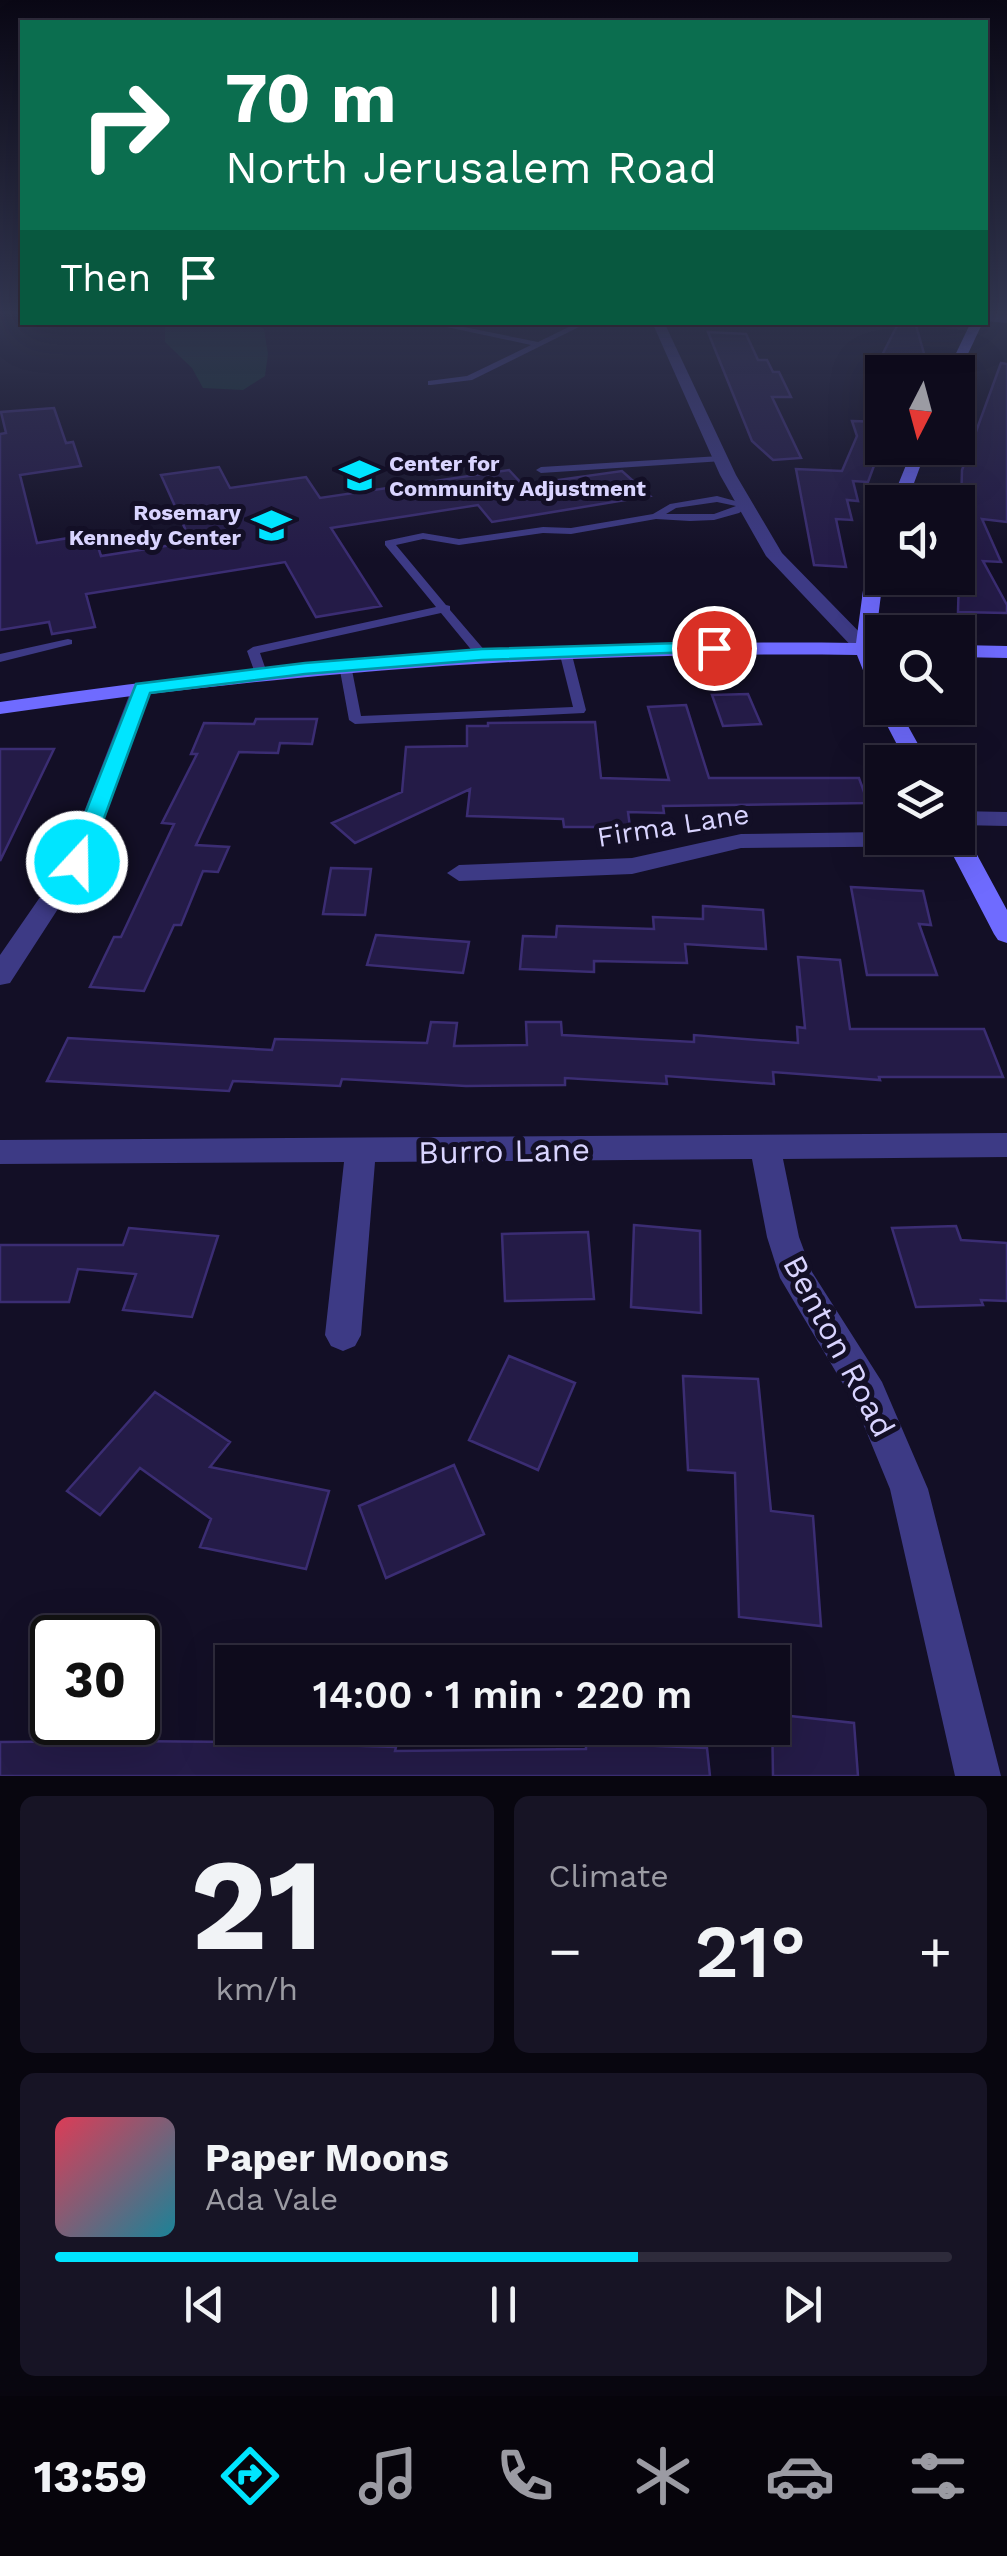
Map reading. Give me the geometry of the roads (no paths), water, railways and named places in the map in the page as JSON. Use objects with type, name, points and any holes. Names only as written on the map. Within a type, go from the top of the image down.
[{"type":"main road","points":[[0,708],[262,673],[482,654],[865,649]]},
{"type":"main road","points":[[975,651],[1007,652]]},
{"type":"main road","points":[[969,855],[1007,934]]},
{"type":"street","points":[[691,394],[720,459],[775,556],[865,641]]},
{"type":"street","points":[[0,976],[77,862],[142,688]]},
{"type":"street","name":"Firma Lane","points":[[975,827],[1007,819]]},
{"type":"street","name":"Firma Lane","points":[[458,873],[632,866],[741,842],[865,836]]},
{"type":"street","name":"Burro Lane","points":[[0,1152],[1007,1145]]},
{"type":"street","name":"Benton Road","points":[[765,1148],[783,1237],[797,1278],[870,1394],[909,1489],[978,1776]]},
{"type":"street","points":[[343,1335],[360,1152]]},
{"type":"lane","points":[[541,470],[720,459]]},
{"type":"lane","points":[[482,654],[389,543],[424,536],[458,542],[542,530],[571,530],[656,516],[673,506],[717,500],[745,505]]},
{"type":"lane","points":[[262,673],[253,651],[446,608]]},
{"type":"lane","points":[[0,658],[68,642]]},
{"type":"lane","points":[[345,665],[354,720],[580,710],[564,650]]},
{"type":"place","name":"Center for Community Adjustment","points":[[359,476]]},
{"type":"place","name":"Rosemary Kennedy Center","points":[[271,525]]}]
